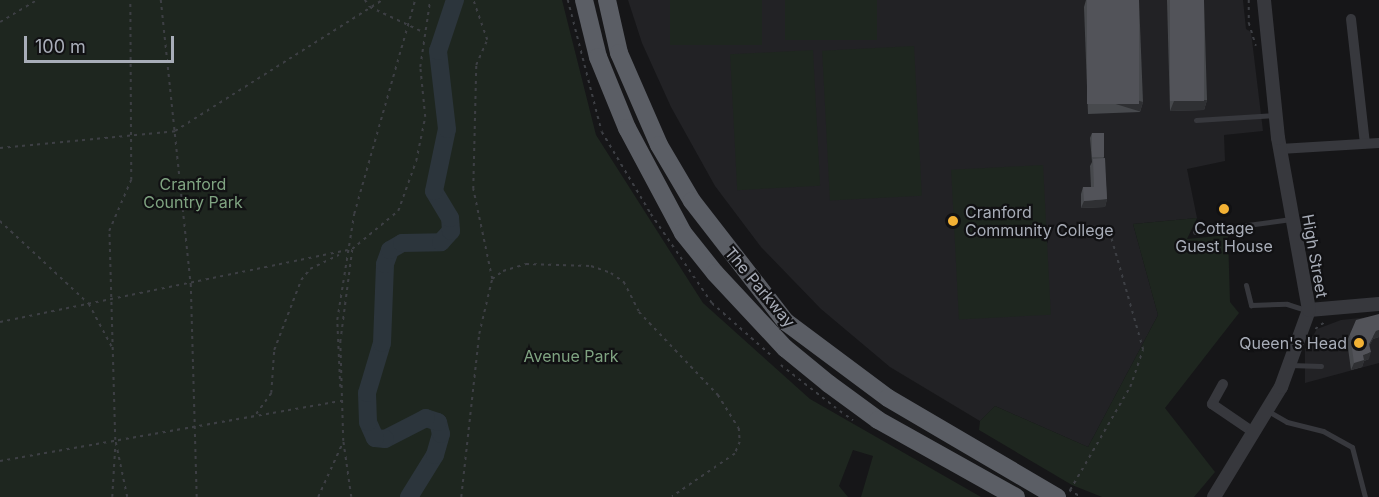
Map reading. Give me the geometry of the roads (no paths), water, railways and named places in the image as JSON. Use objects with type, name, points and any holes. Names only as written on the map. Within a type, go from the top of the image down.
[{"type":"highway","name":"The Parkway","points":[[584,0],[598,57],[627,128],[683,233],[715,273],[785,348],[829,384],[878,420],[1016,497]]},
{"type":"highway","name":"The Parkway","points":[[606,0],[619,53],[659,145],[692,201],[786,322],[888,398],[1063,494]]},
{"type":"street","name":"High Street","points":[[1214,497],[1267,410],[1290,365],[1309,310],[1275,115],[1264,0]]},
{"type":"street","points":[[1351,19],[1365,143]]},
{"type":"street","points":[[1280,149],[1379,143]]},
{"type":"street","points":[[1309,310],[1379,304]]},
{"type":"street","points":[[1223,384],[1212,404],[1253,432]]},
{"type":"lane","points":[[1196,120],[1275,115]]},
{"type":"lane","points":[[1195,232],[1292,219]]},
{"type":"lane","points":[[1246,285],[1251,304],[1287,304],[1309,310]]},
{"type":"lane","points":[[1290,365],[1321,366]]},
{"type":"lane","points":[[1267,410],[1287,422],[1323,431],[1352,447],[1365,497]]},
{"type":"waterway","points":[[409,497],[435,455],[441,434],[438,422],[426,418],[385,439],[375,438],[368,422],[367,393],[382,343],[385,264],[390,250],[402,243],[441,242],[451,231],[450,218],[434,191],[447,129],[438,51],[455,0]]},
{"type":"place","name":"Cottage Guest House","points":[[1224,209]]},
{"type":"place","name":"Cranford Community College","points":[[953,221]]},
{"type":"place","name":"Queen's Head","points":[[1359,343]]},
{"type":"park label","name":"Cranford Country Park","points":[[193,193]]},
{"type":"park label","name":"Avenue Park","points":[[571,356]]}]
